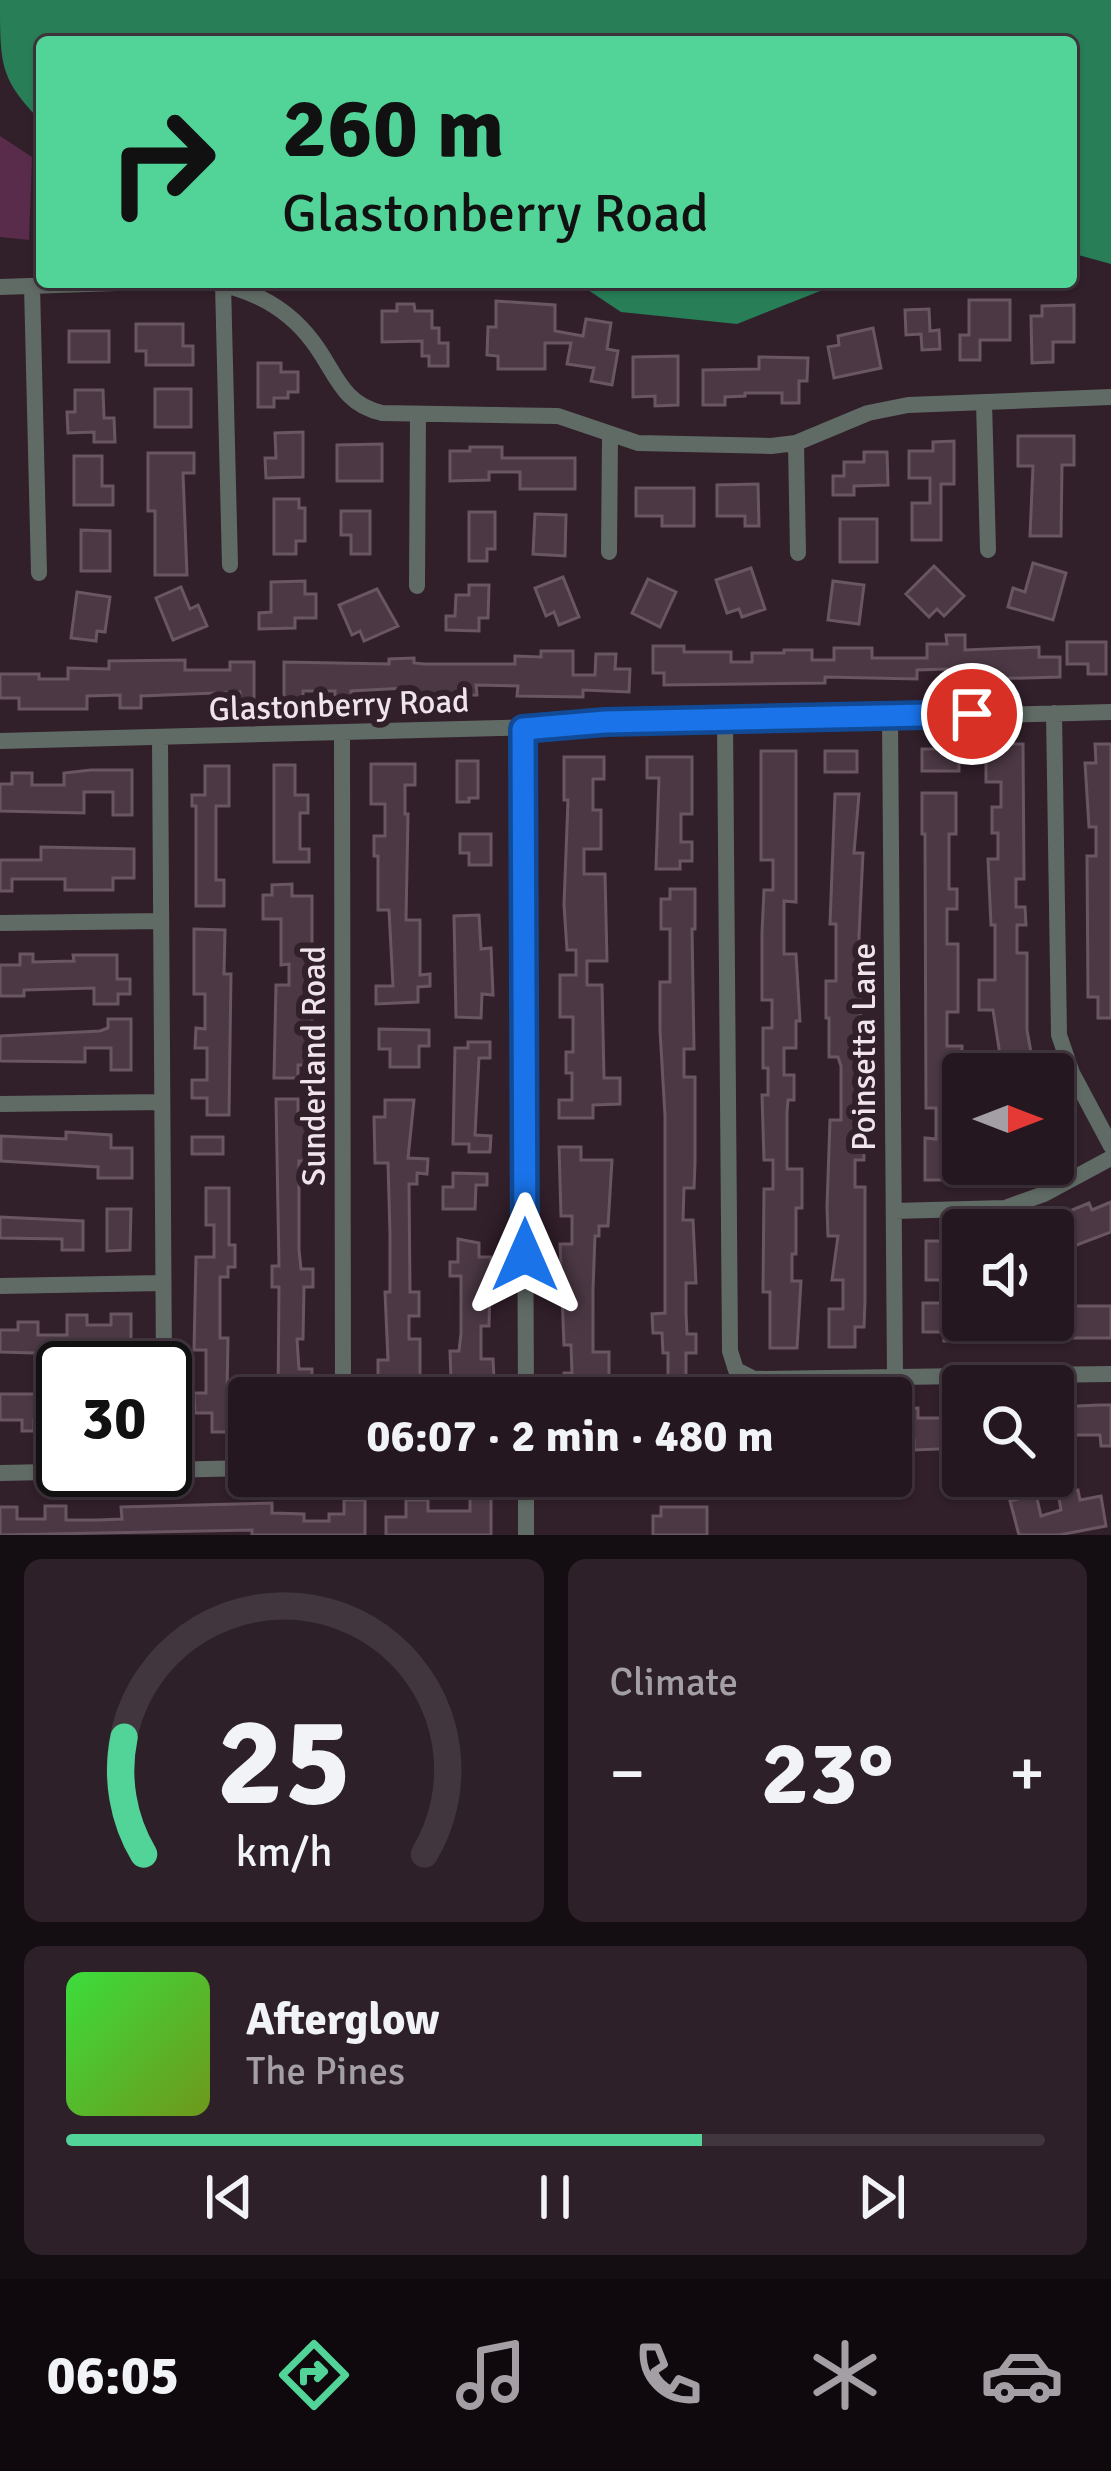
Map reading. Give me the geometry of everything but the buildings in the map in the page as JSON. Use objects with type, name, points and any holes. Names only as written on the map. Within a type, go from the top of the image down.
[{"type":"street","points":[[0,286],[36,286]]},
{"type":"street","points":[[32,286],[39,573]]},
{"type":"street","points":[[216,288],[230,565]]},
{"type":"street","points":[[232,288],[261,297],[291,316],[312,340],[348,399],[364,409],[418,416],[559,416],[638,443],[796,443],[868,412],[908,405],[1111,397]]},
{"type":"street","points":[[984,402],[988,550]]},
{"type":"street","points":[[417,586],[418,416]]},
{"type":"street","points":[[609,552],[610,436]]},
{"type":"street","points":[[796,443],[798,554]]},
{"type":"street","points":[[1054,712],[1059,1035],[1072,1073],[1111,1146]]},
{"type":"street","name":"Glastonberry Road","points":[[0,741],[1111,712]]},
{"type":"street","name":"Poinsetta Lane","points":[[890,716],[895,1377]]},
{"type":"street","points":[[725,719],[730,1351],[736,1370],[750,1377]]},
{"type":"street","points":[[523,729],[526,1377]]},
{"type":"street","name":"Sunderland Road","points":[[342,734],[343,1377]]},
{"type":"street","points":[[160,739],[164,1341]]},
{"type":"street","points":[[0,923],[160,921]]},
{"type":"street","points":[[0,1104],[162,1102]]},
{"type":"street","points":[[894,1211],[1005,1208],[1044,1194],[1111,1158]]},
{"type":"street","points":[[0,1286],[163,1283]]},
{"type":"street","points":[[912,1378],[1111,1374]]},
{"type":"street","points":[[192,1469],[228,1468]]},
{"type":"street","points":[[0,1473],[36,1472]]},
{"type":"street","points":[[526,1497],[526,1535]]},
{"type":"shaded area","points":[[0,0],[1111,0],[1111,264],[1077,255],[1077,36],[36,36],[36,115],[10,82],[1,41]]},
{"type":"shaded area","points":[[0,136],[32,157],[29,240],[0,237]]},
{"type":"shaded area","points":[[585,288],[828,288],[737,324],[621,312]]},
{"type":"route","points":[[525,1255],[523,729],[605,722],[972,714]]}]
